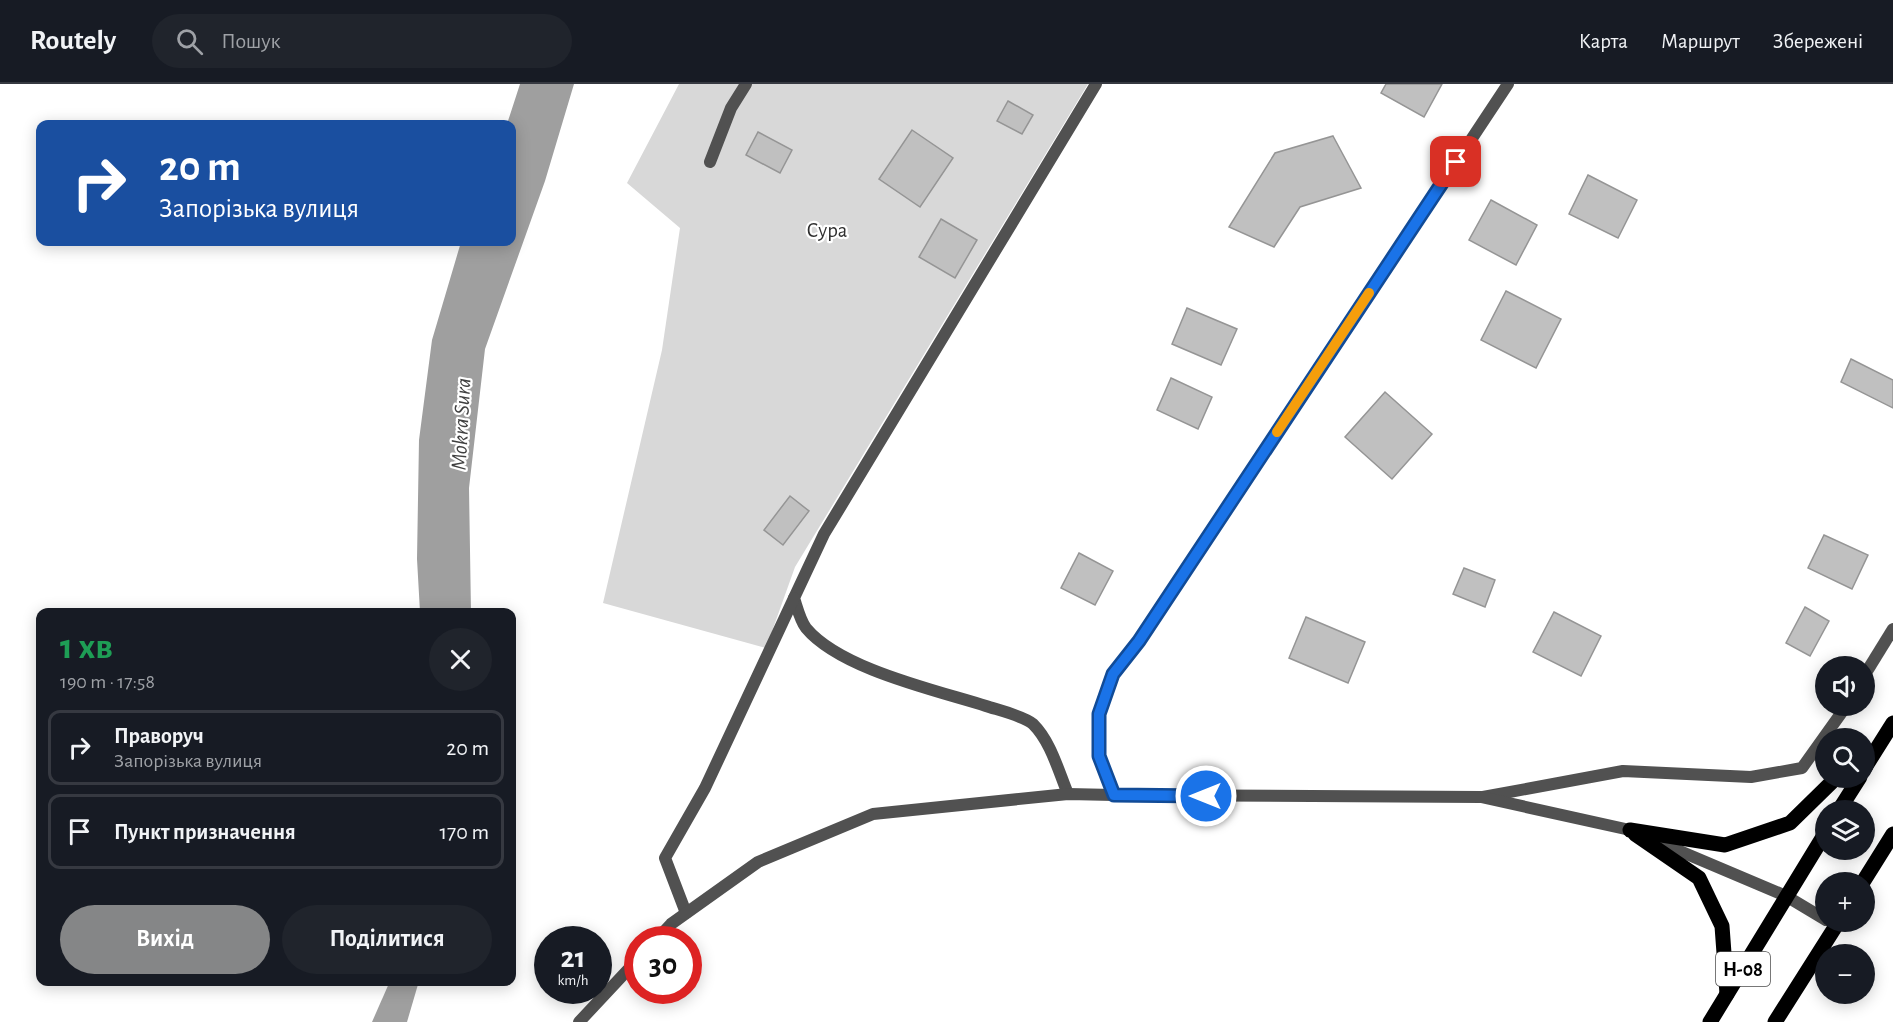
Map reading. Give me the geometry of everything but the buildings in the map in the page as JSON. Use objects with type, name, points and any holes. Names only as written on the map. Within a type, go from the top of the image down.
[{"type":"main road","points":[[1875,742],[1891,727]]},
{"type":"main road","points":[[1875,752],[1891,727]]},
{"type":"main road","points":[[1630,830],[1725,845],[1790,823],[1826,788]]},
{"type":"main road","points":[[1630,830],[1699,878],[1722,926],[1727,994]]},
{"type":"main road","points":[[1869,872],[1893,834]]},
{"type":"main road","name":"Н-08","points":[[1710,1022],[1815,850]]},
{"type":"main road","name":"Н-08","points":[[1776,1022],[1826,932]]},
{"type":"street","points":[[710,162],[731,108],[746,84]]},
{"type":"street","points":[[686,913],[664,858],[705,788],[824,534],[1096,84]]},
{"type":"street","points":[[1114,795],[1099,756],[1099,714],[1113,674],[1139,641],[1508,84]]},
{"type":"street","points":[[794,598],[806,627],[846,659],[869,669],[1000,710],[1031,723],[1047,743],[1068,794]]},
{"type":"street","points":[[1875,658],[1893,629]]},
{"type":"street","points":[[669,926],[758,862],[873,814],[1068,794],[1481,797],[1623,771],[1750,777],[1802,768],[1839,716]]},
{"type":"street","points":[[1481,797],[1630,830],[1786,896],[1815,912]]},
{"type":"street","points":[[579,1022],[624,975]]},
{"type":"green space","name":"Сура","points":[[679,84],[1088,84],[795,567],[766,648],[603,603],[662,350],[680,228],[627,183]]},
{"type":"water","name":"Mokra Sura","points":[[520,84],[574,84],[545,181],[485,349],[469,488],[471,608],[420,608],[417,559],[419,440],[432,340],[460,246],[516,246],[516,120],[508,120]]},
{"type":"water","points":[[388,986],[418,986],[407,1022],[372,1022]]},
{"type":"slow traffic","points":[[1277,432],[1369,293]]},
{"type":"route","points":[[1206,796],[1114,795],[1099,756],[1099,714],[1113,674],[1139,641],[1456,162]]}]
